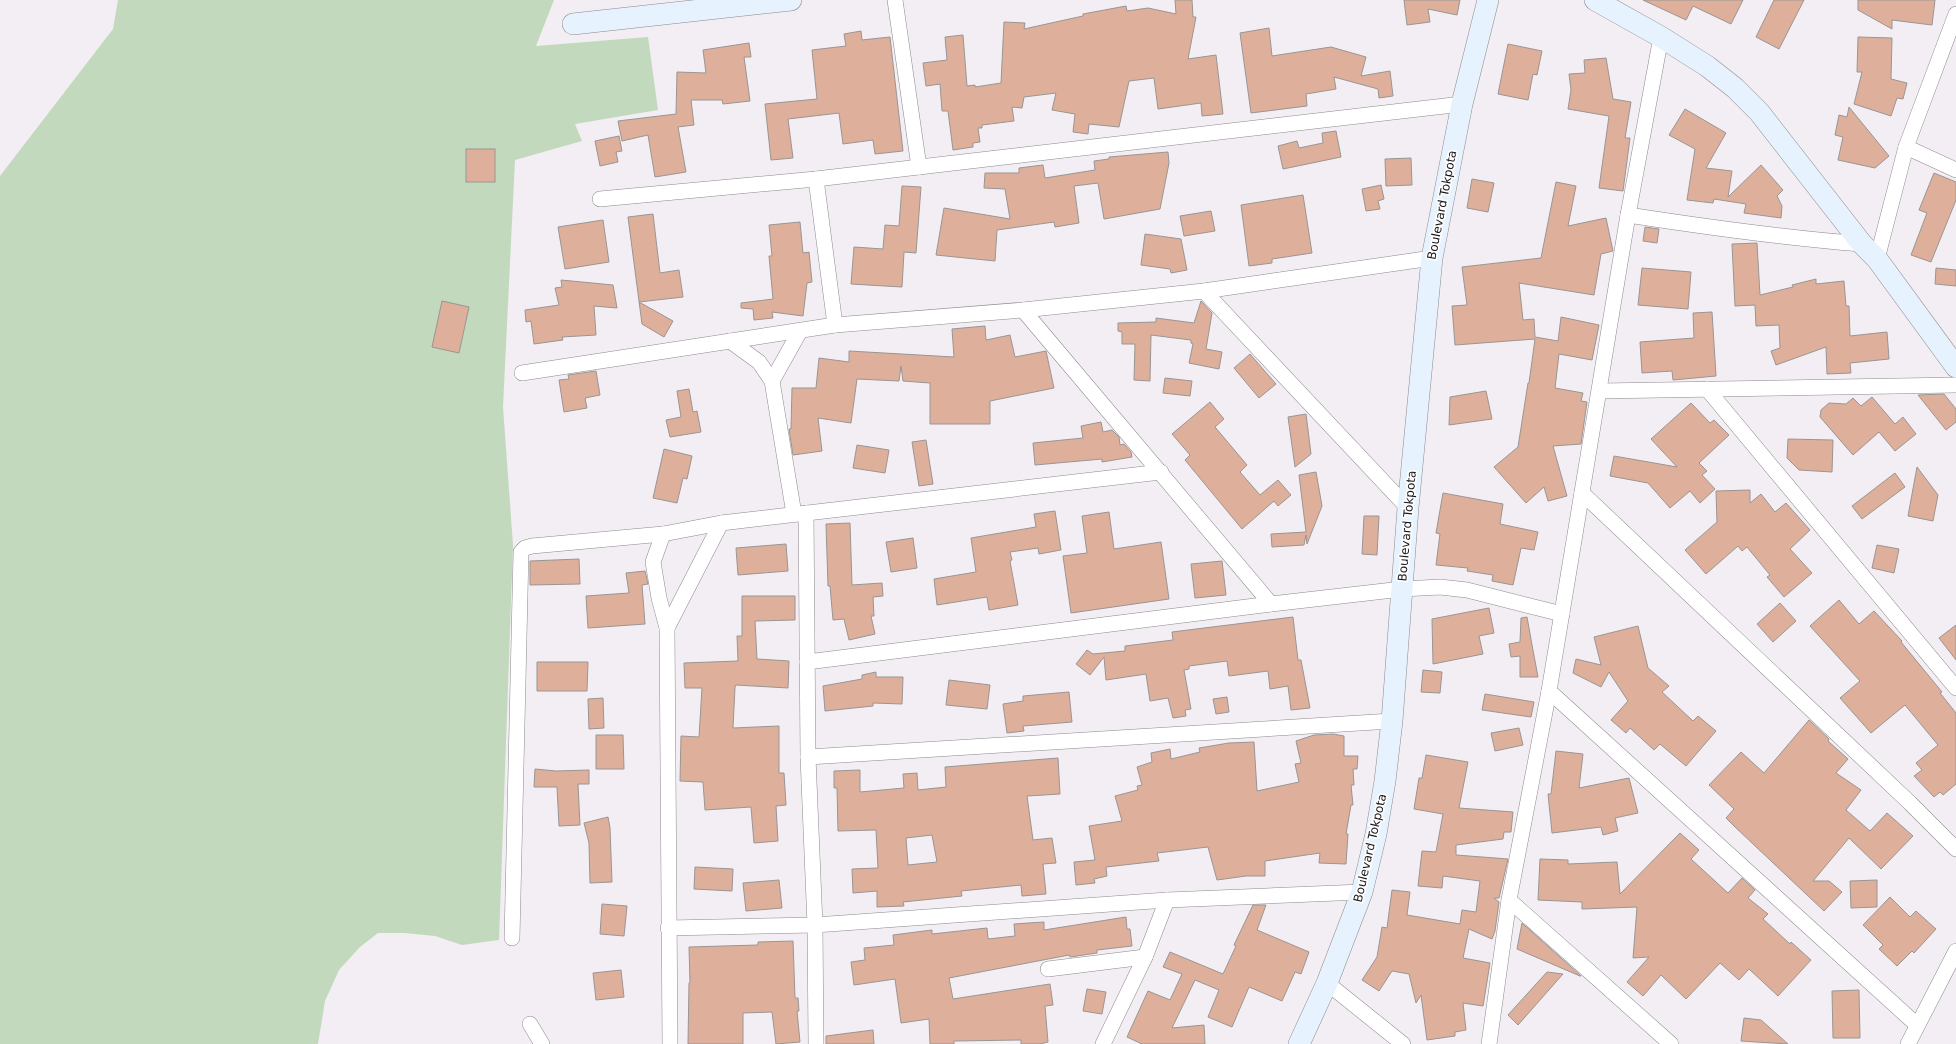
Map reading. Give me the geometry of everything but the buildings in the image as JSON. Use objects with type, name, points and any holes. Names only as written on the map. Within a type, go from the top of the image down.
[{"type":"street","points":[[573,24],[791,0]]},
{"type":"street","points":[[895,0],[919,167]]},
{"type":"street","name":"Boulevard Tokpota","points":[[1299,1044],[1327,983],[1362,892],[1382,796],[1392,722],[1408,508],[1432,258],[1462,104],[1488,0]]},
{"type":"street","points":[[1595,0],[1661,37],[1707,66],[1735,88],[1759,112],[1862,244],[1877,259],[1956,367]]},
{"type":"street","points":[[1877,259],[1906,147],[1956,14]]},
{"type":"street","points":[[1489,1044],[1509,900],[1550,691],[1628,215],[1661,37]]},
{"type":"street","points":[[600,199],[816,179],[1462,104]]},
{"type":"street","points":[[1906,147],[1956,170]]},
{"type":"street","points":[[816,179],[835,325]]},
{"type":"street","points":[[1628,215],[1725,230],[1809,240],[1862,244]]},
{"type":"street","points":[[522,373],[835,325],[1023,310],[1204,291],[1432,258]]},
{"type":"street","points":[[1204,291],[1408,508]]},
{"type":"street","points":[[1023,310],[1271,604]]},
{"type":"street","points":[[772,380],[800,331]]},
{"type":"street","points":[[730,341],[758,362],[772,380],[800,514],[807,662],[808,757],[815,925],[816,1044]]},
{"type":"street","points":[[1600,391],[1956,385]]},
{"type":"street","points":[[1707,389],[1956,688]]},
{"type":"street","points":[[512,938],[521,552],[525,548],[532,546],[663,534],[721,523],[1161,472]]},
{"type":"street","points":[[1582,493],[1956,849]]},
{"type":"street","points":[[667,628],[721,523]]},
{"type":"street","points":[[663,534],[653,562],[659,598],[667,628],[670,1044]]},
{"type":"street","points":[[807,662],[1402,589],[1440,587],[1467,590],[1562,614]]},
{"type":"street","points":[[1550,691],[1917,1025]]},
{"type":"street","points":[[808,757],[1392,722]]},
{"type":"street","points":[[668,928],[815,925],[1167,900],[1362,892]]},
{"type":"street","points":[[1103,1044],[1146,957],[1167,900]]},
{"type":"street","points":[[1509,900],[1671,1044]]},
{"type":"street","points":[[1908,1044],[1956,951]]},
{"type":"street","points":[[1048,970],[1146,957]]},
{"type":"street","points":[[1327,983],[1403,1044]]},
{"type":"street","points":[[530,1024],[542,1044]]},
{"type":"green space","points":[[118,0],[554,0],[536,46],[648,37],[658,110],[575,124],[582,141],[515,160],[503,407],[513,545],[499,940],[462,945],[435,936],[404,933],[378,933],[360,947],[339,970],[325,1001],[318,1044],[0,1044],[0,176],[113,29]]}]
